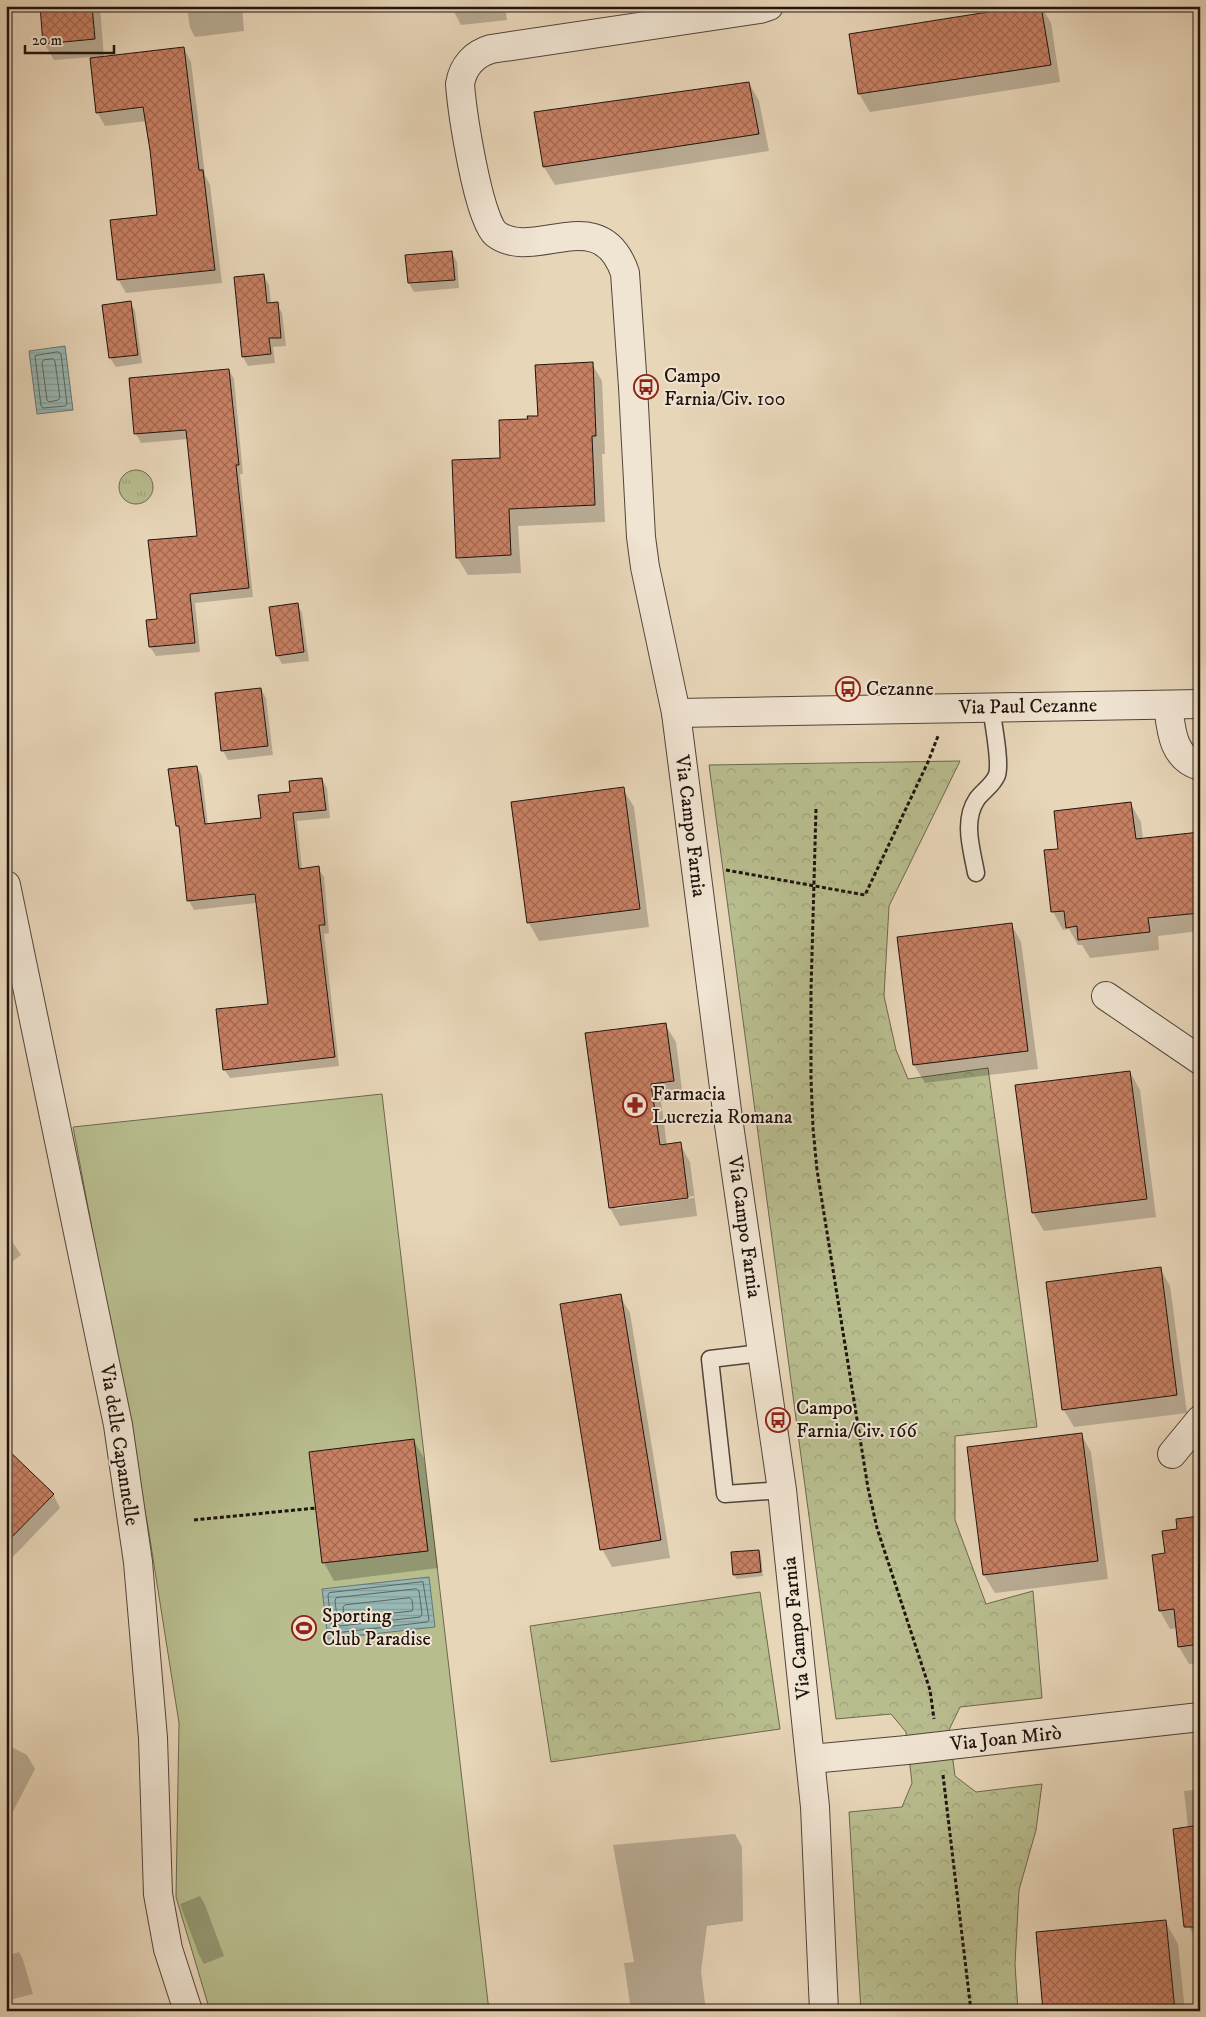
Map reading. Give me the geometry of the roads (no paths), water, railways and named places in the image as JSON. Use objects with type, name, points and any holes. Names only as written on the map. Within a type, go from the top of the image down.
[{"type":"street","name":"Via Campo Farnia","points":[[769,6],[760,9],[491,49],[473,59],[464,70],[460,84],[478,191],[487,222],[495,233],[505,239],[522,242],[586,236],[597,238],[614,252],[623,268],[627,291],[641,537],[645,567],[676,713],[727,1111],[782,1490],[815,1806],[824,2011]]},
{"type":"street","name":"Via Paul Cezanne","points":[[676,713],[1200,704]]},
{"type":"street","points":[[1168,705],[1172,731],[1178,750],[1188,761],[1200,766]]},
{"type":"street","name":"Via delle Capannelle","points":[[6,885],[118,1425],[138,1562],[152,1719],[158,1894],[168,1949],[188,2011]]},
{"type":"street","points":[[1106,996],[1200,1060]]},
{"type":"street","points":[[1172,1454],[1200,1420]]},
{"type":"street","name":"Via Joan Mirò","points":[[811,1760],[1200,1717]]},
{"type":"lane","points":[[976,873],[969,821],[971,810],[977,799],[996,776],[998,764],[991,707]]},
{"type":"lane","points":[[762,1353],[710,1359],[725,1494],[782,1490]]},
{"type":"water","points":[[65,346],[73,410],[37,414],[29,351]]},
{"type":"water","points":[[429,1577],[435,1627],[328,1639],[322,1589]]},
{"type":"place","name":"Campo Farnia/Civ. 100","points":[[646,387]]},
{"type":"place","name":"Cezanne","points":[[848,689]]},
{"type":"place","name":"Farmacia Lucrezia Romana","points":[[635,1105]]},
{"type":"place","name":"Campo Farnia/Civ. 166","points":[[778,1420]]},
{"type":"place","name":"Sporting Club Paradise","points":[[304,1628]]}]
